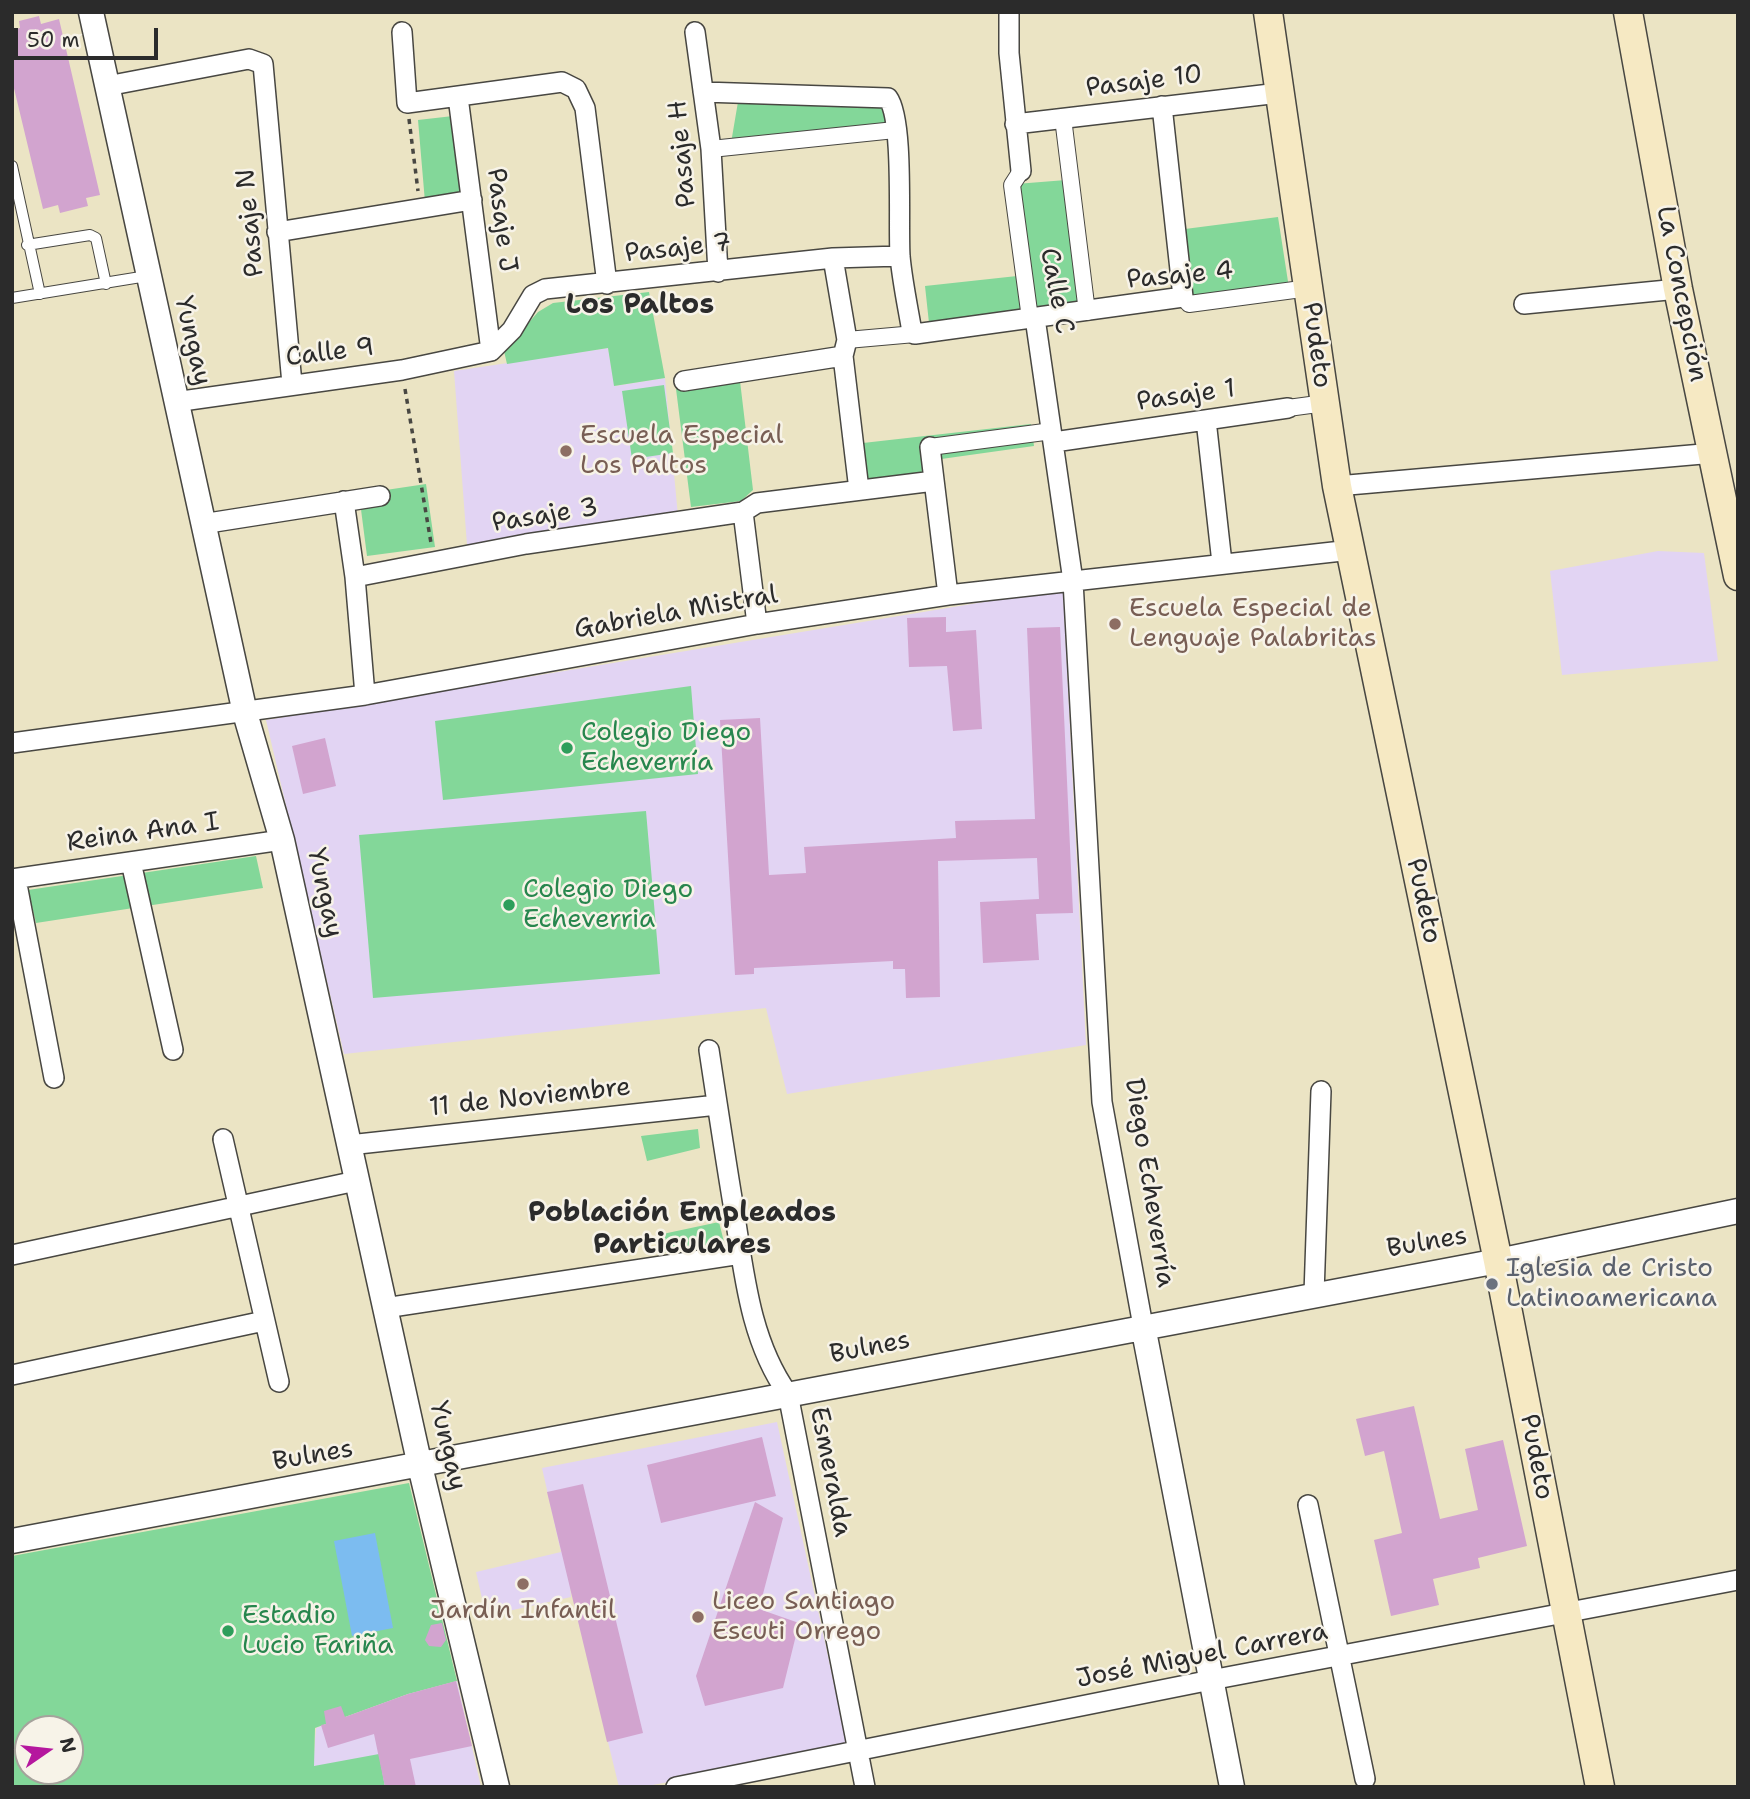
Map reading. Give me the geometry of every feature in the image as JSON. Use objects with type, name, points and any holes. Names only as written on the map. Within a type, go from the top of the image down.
[{"type":"main road","name":"Pudeto","points":[[1268,12],[1337,486],[1497,1261],[1601,1787]]},
{"type":"main road","name":"La Concepción","points":[[1628,12],[1678,289],[1738,576]]},
{"type":"street","name":"Yungay","points":[[91,12],[245,713],[282,839],[420,1466],[497,1787]]},
{"type":"street","name":"Calle C","points":[[1009,12],[1009,53],[1021,171],[1012,185],[1029,311],[1035,318],[1073,581]]},
{"type":"street","points":[[402,32],[407,103],[562,82],[576,89],[584,108],[607,284]]},
{"type":"street","name":"Pasaje H","points":[[695,32],[711,149],[718,272]]},
{"type":"street","name":"Pasaje N","points":[[107,86],[249,59],[258,61],[265,68],[292,384]]},
{"type":"street","points":[[704,92],[888,98],[894,106],[900,256],[911,326],[915,334]]},
{"type":"street","name":"Pasaje 10","points":[[1015,124],[1279,93]]},
{"type":"street","name":"Pasaje J","points":[[458,97],[491,351]]},
{"type":"street","points":[[1162,106],[1183,297]]},
{"type":"street","points":[[1063,118],[1087,312]]},
{"type":"street","points":[[711,149],[895,130]]},
{"type":"street","points":[[277,232],[472,200]]},
{"type":"street","name":"Pasaje 7","points":[[491,351],[512,330],[533,295],[545,289],[833,258],[900,256]]},
{"type":"street","points":[[833,258],[859,490]]},
{"type":"street","name":"Pasaje 4","points":[[845,348],[915,334],[1183,297],[1189,304],[1309,288]]},
{"type":"street","points":[[1524,304],[1678,289]]},
{"type":"street","points":[[684,381],[845,348]]},
{"type":"street","name":"Calle 9","points":[[175,402],[401,370],[491,351]]},
{"type":"street","name":"Pasaje 1","points":[[930,447],[1206,420],[1325,403]]},
{"type":"street","points":[[1206,420],[1222,564]]},
{"type":"street","points":[[930,447],[948,595]]},
{"type":"street","points":[[1337,486],[1714,453]]},
{"type":"street","name":"Pasaje 3","points":[[355,577],[526,544],[859,490],[934,481]]},
{"type":"street","points":[[202,524],[380,496]]},
{"type":"street","points":[[344,501],[355,577],[365,695]]},
{"type":"street","points":[[747,509],[757,624]]},
{"type":"street","name":"Gabriela Mistral","points":[[12,743],[365,695],[757,624],[948,595],[1351,550]]},
{"type":"street","name":"Diego Echeverría","points":[[1073,581],[1102,1102],[1210,1680],[1226,1786]]},
{"type":"street","name":"Reina Ana I","points":[[14,879],[282,839]]},
{"type":"street","points":[[131,862],[173,1050]]},
{"type":"street","points":[[14,879],[54,1078]]},
{"type":"street","name":"Esmeralda","points":[[709,1050],[741,1254],[760,1342],[771,1370],[788,1394],[865,1787]]},
{"type":"street","points":[[1314,1294],[1321,1091]]},
{"type":"street","name":"11 de Noviembre","points":[[349,1144],[717,1105]]},
{"type":"street","points":[[223,1139],[279,1382]]},
{"type":"street","points":[[12,1255],[356,1181]]},
{"type":"street","name":"Bulnes","points":[[12,1541],[1497,1261],[1738,1211]]},
{"type":"street","points":[[385,1308],[741,1254]]},
{"type":"street","points":[[12,1375],[264,1321]]},
{"type":"street","points":[[1308,1505],[1365,1779]]},
{"type":"street","name":"José Miguel Carrera","points":[[676,1787],[1210,1680],[1738,1580]]},
{"type":"lane","points":[[12,166],[27,245],[40,294]]},
{"type":"lane","points":[[27,245],[90,235],[96,238],[106,284]]},
{"type":"lane","points":[[12,298],[147,276]]},
{"type":"path","points":[[407,103],[420,207]]},
{"type":"path","points":[[401,370],[435,562]]},
{"type":"shaded area","name":"Escuela Especial Los Paltos","points":[[608,348],[615,386],[665,378],[678,516],[467,545],[454,371]]},
{"type":"shaded area","points":[[1658,551],[1704,553],[1718,661],[1562,675],[1550,571]]},
{"type":"shaded area","points":[[1063,589],[1086,1045],[787,1094],[766,1008],[344,1054],[266,720]]},
{"type":"shaded area","name":"Liceo Santiago Escuti Orrego","points":[[777,1422],[848,1748],[642,1787],[619,1787],[570,1587],[571,1597],[486,1616],[476,1572],[561,1552],[542,1468]]},
{"type":"shaded area","points":[[457,1681],[481,1787],[385,1787],[313,1767],[316,1728],[408,1694]]},
{"type":"green space","points":[[739,96],[885,100],[890,127],[731,143]]},
{"type":"green space","points":[[453,116],[464,196],[425,202],[418,120]]},
{"type":"green space","points":[[1066,180],[1084,307],[1033,310],[1016,184]]},
{"type":"green space","points":[[1278,217],[1289,288],[1191,301],[1185,229]]},
{"type":"green space","points":[[1017,276],[1022,312],[929,323],[925,286]]},
{"type":"green space","points":[[649,292],[665,378],[614,386],[608,348],[507,364],[504,351],[538,312],[553,303]]},
{"type":"green space","points":[[740,381],[753,490],[741,501],[691,507],[676,389]]},
{"type":"green space","points":[[664,385],[673,453],[632,459],[622,391]]},
{"type":"green space","points":[[1031,424],[1034,446],[927,461],[928,474],[868,483],[863,443]]},
{"type":"green space","points":[[426,484],[435,547],[367,556],[359,494]]},
{"type":"green space","name":"Colegio Diego Echeverría","points":[[691,686],[698,774],[443,800],[435,721]]},
{"type":"green space","name":"Colegio Diego Echeverria","points":[[646,811],[660,974],[373,998],[359,835]]},
{"type":"green space","points":[[256,856],[263,888],[36,923],[28,890]]},
{"type":"green space","points":[[698,1129],[700,1148],[647,1161],[641,1136]]},
{"type":"green space","points":[[719,1222],[724,1242],[662,1253],[658,1235]]},
{"type":"green space","name":"Estadio Lucio Fariña","points":[[409,1483],[457,1681],[408,1694],[315,1728],[314,1766],[379,1754],[385,1787],[12,1787],[12,1556]]},
{"type":"water","points":[[375,1533],[393,1628],[352,1636],[334,1541]]},
{"type":"building","points":[[39,16],[41,24],[59,19],[100,195],[86,198],[88,206],[60,213],[58,205],[43,209],[12,80],[12,30],[20,28],[19,21]]},
{"type":"building","points":[[946,617],[946,632],[976,630],[982,729],[953,731],[947,666],[909,667],[907,618]]},
{"type":"building","points":[[1060,627],[1073,913],[1036,914],[1039,960],[983,963],[980,902],[1039,899],[1037,858],[938,861],[940,997],[906,998],[905,969],[893,969],[893,961],[754,968],[754,974],[735,975],[720,720],[760,718],[769,875],[806,873],[804,847],[956,838],[955,821],[1035,819],[1027,628]]},
{"type":"building","points":[[325,738],[336,786],[303,794],[292,746]]},
{"type":"building","points":[[1414,1406],[1440,1519],[1478,1510],[1465,1449],[1503,1440],[1527,1546],[1478,1558],[1480,1568],[1433,1579],[1439,1605],[1391,1616],[1374,1540],[1402,1533],[1384,1451],[1365,1456],[1356,1419]]},
{"type":"building","points":[[762,1437],[776,1496],[661,1523],[647,1465]]},
{"type":"building","points":[[583,1484],[643,1733],[607,1742],[547,1492]]},
{"type":"building","points":[[755,1502],[783,1518],[759,1609],[799,1623],[783,1688],[705,1706],[696,1676]]},
{"type":"building","points":[[442,1623],[446,1640],[441,1647],[429,1646],[425,1640],[431,1625]]},
{"type":"building","points":[[456,1681],[472,1746],[410,1759],[416,1787],[385,1787],[374,1734],[328,1748],[321,1725],[326,1724],[324,1711],[341,1706],[345,1717],[408,1694]]},
{"type":"place","name":"Escuela Especial Los Paltos","points":[[566,451]]},
{"type":"place","name":"Escuela Especial de Lenguaje Palabritas","points":[[1115,624]]},
{"type":"place","name":"Colegio Diego Echeverría","points":[[567,748]]},
{"type":"place","name":"Colegio Diego Echeverria","points":[[509,905]]},
{"type":"place","name":"Iglesia de Cristo Latinoamericana","points":[[1492,1284]]},
{"type":"place","name":"Jardín Infantil","points":[[523,1584]]},
{"type":"place","name":"Liceo Santiago Escuti Orrego","points":[[698,1617]]},
{"type":"place","name":"Estadio Lucio Fariña","points":[[228,1631]]},
{"type":"district","name":"Los Paltos","points":[[640,306]]},
{"type":"district","name":"Población Empleados Particulares","points":[[682,1230]]}]
